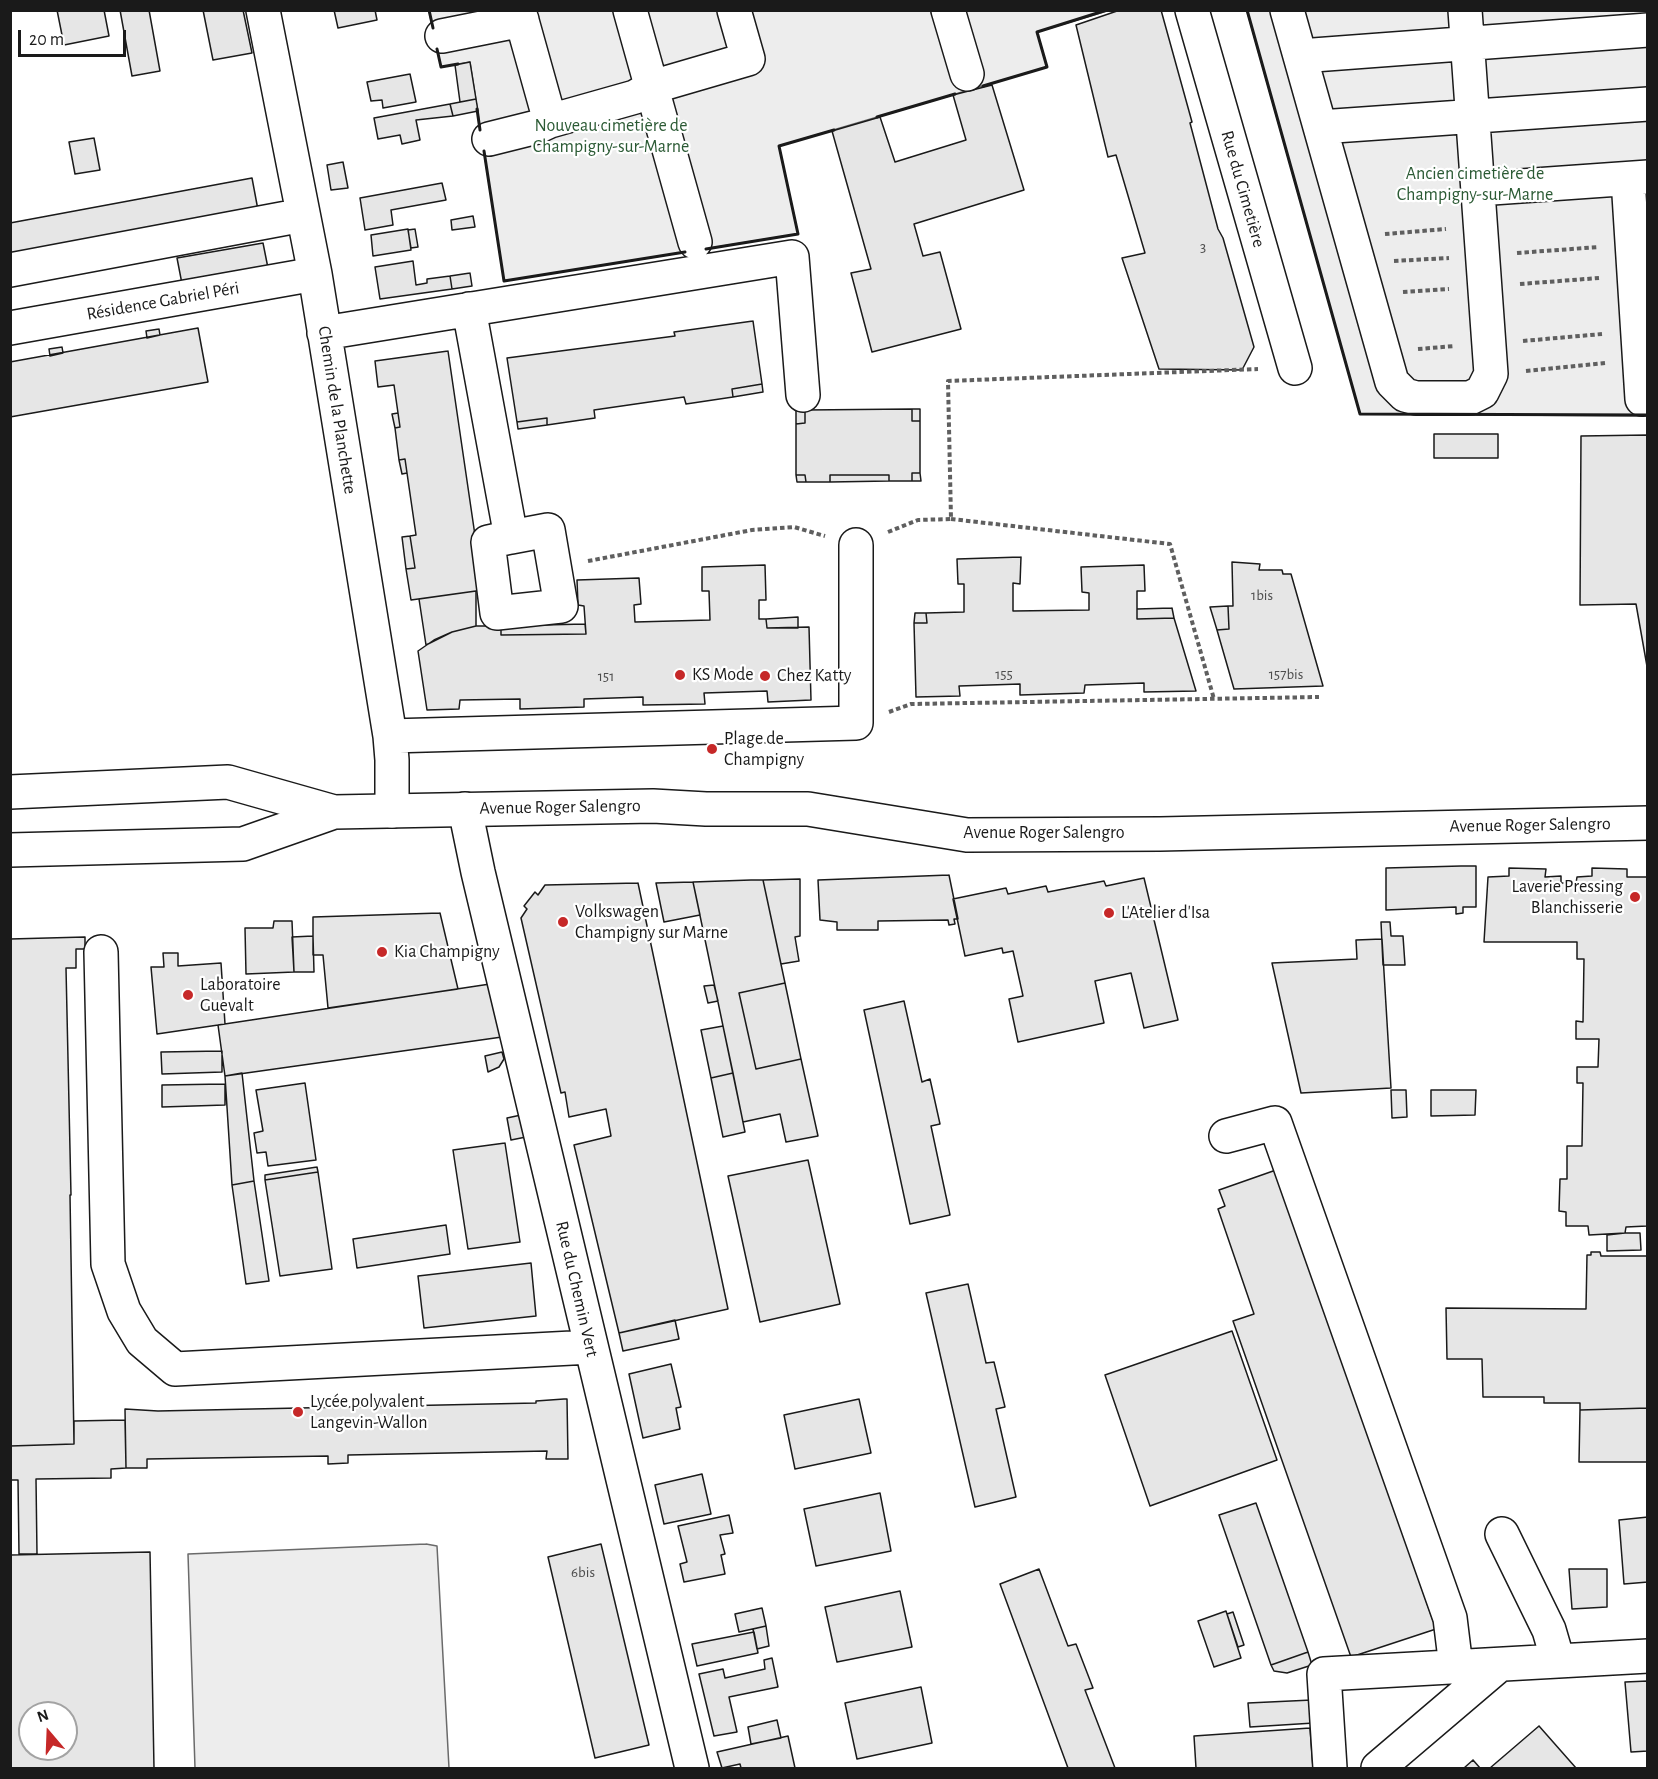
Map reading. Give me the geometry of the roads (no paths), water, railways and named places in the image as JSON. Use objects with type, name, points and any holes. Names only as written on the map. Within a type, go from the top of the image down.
[{"type":"street","name":"Chemin de la Planchette","points":[[263,10],[315,274],[390,736],[392,811]]},
{"type":"street","points":[[630,10],[695,242]]},
{"type":"street","points":[[489,139],[635,97],[652,87],[748,59],[734,10]]},
{"type":"street","points":[[948,10],[967,74]]},
{"type":"street","name":"Rue du Cimetière","points":[[1192,10],[1295,368]]},
{"type":"street","points":[[1287,10],[1392,382],[1405,395],[1416,398],[1470,398],[1482,392],[1491,374],[1465,10]]},
{"type":"street","points":[[442,36],[521,15],[550,121]]},
{"type":"street","points":[[1300,56],[1647,30]]},
{"type":"street","points":[[1320,127],[1647,104]]},
{"type":"street","points":[[1478,189],[1638,178],[1642,399]]},
{"type":"street","points":[[10,270],[303,215]]},
{"type":"street","points":[[324,333],[792,257],[803,395]]},
{"type":"street","name":"Résidence Gabriel Péri","points":[[10,328],[315,274]]},
{"type":"street","points":[[469,309],[511,537]]},
{"type":"street","points":[[548,530],[561,606],[497,613],[488,542],[511,537],[548,530]]},
{"type":"street","points":[[390,736],[856,723],[856,545]]},
{"type":"street","name":"Avenue Roger Salengro","points":[[10,792],[228,782],[334,812],[653,806],[706,809],[808,809],[967,835],[1172,834],[1647,823]]},
{"type":"street","name":"Rue du Chemin Vert","points":[[465,808],[478,872],[692,1768]]},
{"type":"street","name":"Avenue Roger Salengro","points":[[10,850],[243,844],[334,812]]},
{"type":"street","points":[[101,952],[108,1264],[124,1311],[142,1341],[175,1369],[591,1347]]},
{"type":"street","points":[[1226,1136],[1275,1123],[1450,1618],[1455,1667]]},
{"type":"street","points":[[1502,1534],[1549,1630],[1558,1661]]},
{"type":"street","points":[[1330,1768],[1324,1674],[1647,1656]]},
{"type":"street","points":[[1378,1768],[1498,1665]]},
{"type":"place","name":"KS Mode","points":[[680,675]]},
{"type":"place","name":"Chez Katty","points":[[765,676]]},
{"type":"place","name":"Plage de Champigny","points":[[712,749]]},
{"type":"place","name":"Laverie Pressing Blanchisserie","points":[[1635,897]]},
{"type":"place","name":"L'Atelier d'Isa","points":[[1109,913]]},
{"type":"place","name":"Volkswagen Champigny sur Marne","points":[[563,922]]},
{"type":"place","name":"Kia Champigny","points":[[382,952]]},
{"type":"place","name":"Laboratoire Guevalt","points":[[188,995]]},
{"type":"place","name":"Lycée polyvalent Langevin-Wallon","points":[[298,1412]]},
{"type":"park label","name":"Nouveau cimetière de Champigny-sur-Marne","points":[[611,136]]},
{"type":"park label","name":"Ancien cimetière de Champigny-sur-Marne","points":[[1475,184]]}]
